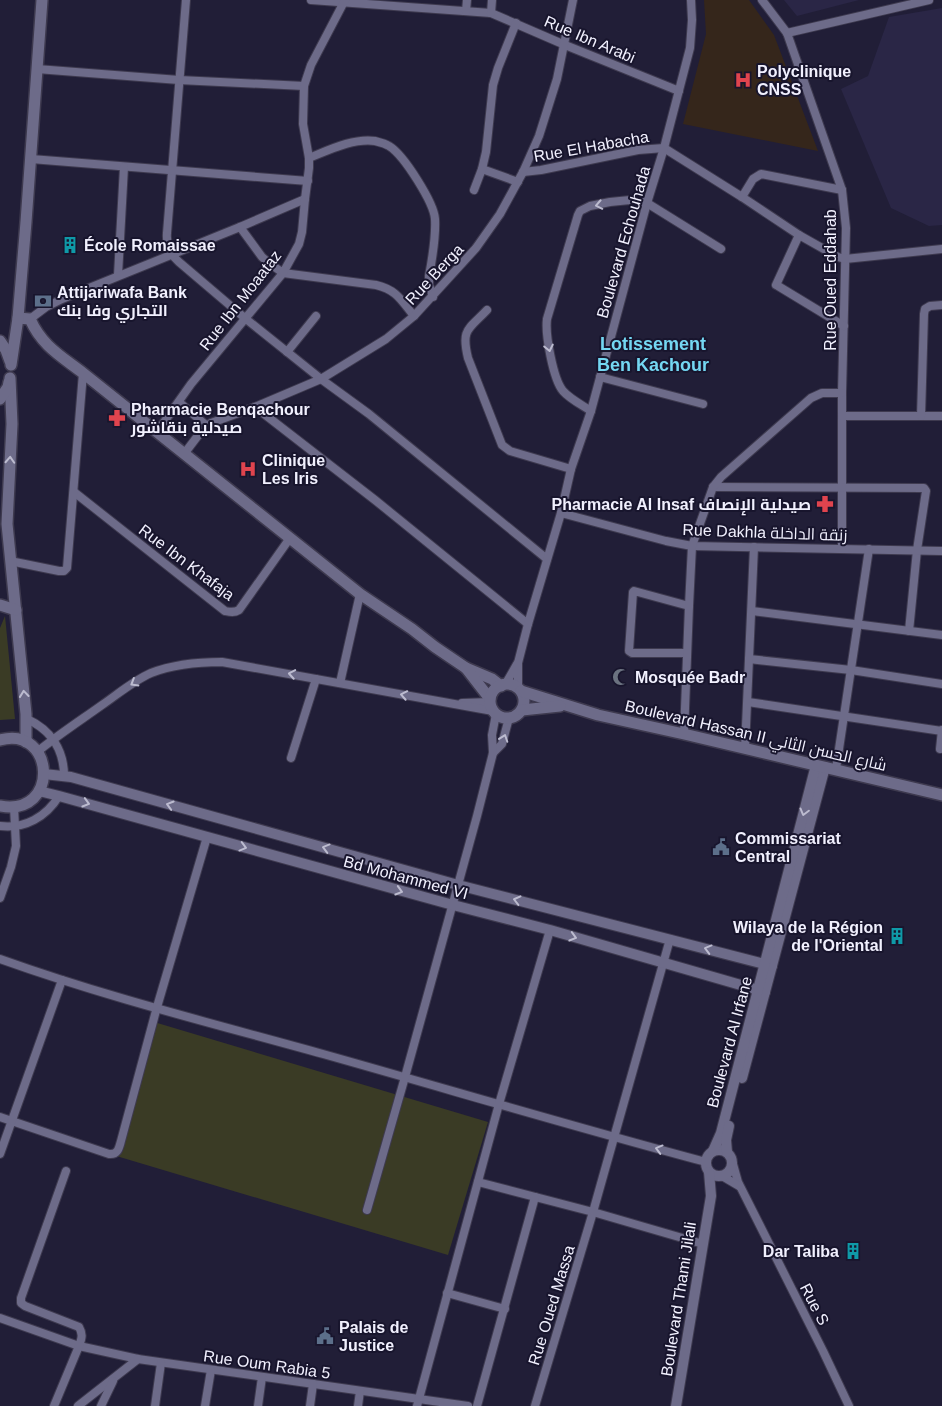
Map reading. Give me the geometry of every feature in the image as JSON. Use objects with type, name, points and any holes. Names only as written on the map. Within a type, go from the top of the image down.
[{"type":"main road","points":[[26,742],[27,719],[10,561],[8,524],[11,438],[10,378],[18,318],[42,0]]},
{"type":"main road","points":[[18,318],[30,319],[38,335],[49,348],[360,594],[412,628],[435,647],[466,668],[503,685]]},
{"type":"main road","points":[[0,341],[6,350],[11,365]]},
{"type":"main road","points":[[0,399],[8,388],[10,378]]},
{"type":"main road","points":[[0,604],[16,610]]},
{"type":"main road","points":[[466,668],[493,706],[504,718],[517,715],[522,710],[524,700],[520,690],[510,684],[503,685],[494,691],[493,706]]},
{"type":"main road","name":"Boulevard Hassan II شارع الحسن الثاني","points":[[520,690],[610,718],[942,795]]},
{"type":"main road","name":"Boulevard Hassan II شارع الحسن الثاني","points":[[522,710],[564,705]]},
{"type":"main road","points":[[0,740],[11,738],[26,742],[37,752],[43,762],[44,774],[43,783],[39,791],[26,804],[14,807],[0,806]]},
{"type":"street","points":[[186,0],[167,238],[172,254],[179,262],[287,352],[369,414],[547,560]]},
{"type":"street","points":[[311,0],[491,12],[492,0]]},
{"type":"street","points":[[466,11],[467,0]]},
{"type":"street","name":"Rue Berga","points":[[184,454],[207,426],[321,379],[386,339],[414,316],[433,297],[476,248],[500,214],[518,182],[541,128],[557,78],[573,0]]},
{"type":"street","name":"Boulevard Echouhada","points":[[503,685],[518,662],[572,470],[591,411],[647,203],[664,148],[690,48],[692,35],[691,0]]},
{"type":"street","name":"Rue Oued Eddahab","points":[[762,0],[787,33],[842,190],[846,228],[842,393],[842,549]]},
{"type":"street","points":[[787,33],[928,0]]},
{"type":"street","name":"Rue Ibn Moaataz","points":[[157,432],[191,384],[283,273],[301,238],[309,158],[302,111],[304,86],[311,65],[345,1]]},
{"type":"street","name":"Rue Ibn Arabi","points":[[491,12],[565,45],[679,91]]},
{"type":"street","points":[[474,190],[486,152],[493,85],[516,23]]},
{"type":"street","points":[[37,69],[179,80],[304,86]]},
{"type":"street","points":[[309,158],[330,149],[364,141],[376,141],[389,146],[398,154],[421,185],[434,209],[436,220],[429,276],[429,285],[433,297]]},
{"type":"street","points":[[664,148],[828,253],[845,259],[942,249]]},
{"type":"street","name":"Rue El Habacha","points":[[523,172],[638,150],[664,148]]},
{"type":"street","points":[[31,160],[308,181]]},
{"type":"street","points":[[118,275],[124,167]]},
{"type":"street","points":[[482,169],[518,182]]},
{"type":"street","points":[[742,197],[753,178],[761,174],[842,190]]},
{"type":"street","points":[[30,319],[46,307],[62,299],[305,199]]},
{"type":"street","points":[[591,411],[565,394],[558,384],[546,329],[547,319],[580,211],[590,206],[610,202],[630,200],[647,203],[721,249]]},
{"type":"street","points":[[240,227],[262,257],[283,273],[385,287],[396,294],[414,316]]},
{"type":"street","points":[[799,235],[776,284],[844,326]]},
{"type":"street","points":[[921,416],[924,314],[925,309],[930,306],[942,305]]},
{"type":"street","points":[[487,310],[466,332],[465,345],[468,358],[500,441],[510,451],[572,470]]},
{"type":"street","points":[[287,352],[316,316]]},
{"type":"street","points":[[10,561],[60,571],[64,571],[67,568],[83,373]]},
{"type":"street","points":[[600,377],[703,404]]},
{"type":"street","points":[[684,734],[692,546],[713,487],[721,477],[811,398],[822,393],[842,393]]},
{"type":"street","points":[[179,402],[207,426]]},
{"type":"street","points":[[256,407],[375,500],[528,624]]},
{"type":"street","points":[[842,416],[942,416]]},
{"type":"street","points":[[713,487],[922,487],[926,489],[917,550],[909,631]]},
{"type":"street","name":"Rue Ibn Khafaja","points":[[74,492],[225,611],[229,612],[239,610],[290,538]]},
{"type":"street","name":"Rue Dakhla زنقة الداخلة","points":[[561,513],[666,541],[692,546],[942,551]]},
{"type":"street","points":[[745,748],[754,547]]},
{"type":"street","points":[[826,767],[844,717],[869,549]]},
{"type":"street","points":[[687,653],[632,653],[630,651],[633,592],[689,606]]},
{"type":"street","points":[[340,683],[360,594]]},
{"type":"street","points":[[752,611],[942,635]]},
{"type":"street","points":[[749,659],[851,670],[942,684]]},
{"type":"street","points":[[37,752],[131,684],[149,674],[179,665],[200,662],[222,662],[452,704],[493,706],[493,753],[453,905],[367,1210]]},
{"type":"street","name":"Boulevard Echouhada","points":[[518,662],[520,690]]},
{"type":"street","points":[[292,758],[316,678]]},
{"type":"street","points":[[748,702],[942,731],[940,750]]},
{"type":"street","points":[[493,753],[502,744],[509,718]]},
{"type":"street","points":[[27,719],[44,729],[53,739],[63,760],[64,776]]},
{"type":"street","name":"Boulevard Al Irfane","points":[[727,1152],[727,1134],[768,965],[826,767]]},
{"type":"street","name":"Bd Mohammed VI","points":[[44,774],[64,776],[458,885],[768,965]]},
{"type":"street","name":"Bd Mohammed VI","points":[[39,791],[550,930],[762,990]]},
{"type":"street","points":[[0,826],[15,826],[29,823],[51,807],[59,796]]},
{"type":"street","points":[[0,898],[14,857],[16,838],[14,807]]},
{"type":"street","points":[[0,1116],[109,1154],[116,1152],[208,838]]},
{"type":"street","points":[[417,1402],[499,1104],[550,930]]},
{"type":"street","name":"Rue Oued Massa","points":[[535,1406],[593,1212],[670,939]]},
{"type":"street","points":[[0,959],[62,980],[613,1137],[708,1167],[714,1175],[721,1176],[741,1187]]},
{"type":"street","points":[[0,1154],[62,980]]},
{"type":"street","name":"Boulevard Al Irfane","points":[[713,1151],[721,1133],[762,990]]},
{"type":"street","points":[[718,1150],[727,1152],[732,1159],[731,1170],[721,1176],[711,1196],[708,1167],[710,1154],[718,1150]]},
{"type":"street","name":"Rue S","points":[[733,1164],[741,1187],[850,1406]]},
{"type":"street","points":[[54,1406],[83,1337],[82,1332],[79,1327],[24,1306],[21,1303],[21,1298],[66,1171]]},
{"type":"street","points":[[478,1182],[593,1212],[702,1244]]},
{"type":"street","name":"Boulevard Thami Jilali","points":[[676,1406],[711,1196]]},
{"type":"street","points":[[477,1406],[535,1197]]},
{"type":"street","points":[[447,1293],[505,1309]]},
{"type":"street","name":"Rue Oum Rabia 5","points":[[0,1318],[79,1346],[138,1359],[360,1391],[417,1402],[468,1406]]},
{"type":"street","points":[[78,1406],[138,1359]]},
{"type":"street","points":[[155,1406],[161,1363]]},
{"type":"street","points":[[205,1406],[211,1370]]},
{"type":"street","points":[[258,1406],[262,1377]]},
{"type":"street","points":[[101,1406],[114,1379]]},
{"type":"street","points":[[310,1406],[313,1384]]},
{"type":"street","points":[[358,1406],[360,1391]]},
{"type":"shaded area","name":"Polyclinique CNSS","points":[[704,0],[749,0],[774,35],[818,151],[683,124],[706,34]]},
{"type":"shaded area","points":[[784,0],[859,0],[797,16]]},
{"type":"shaded area","points":[[942,8],[942,225],[929,226],[891,208],[841,89],[868,76],[889,17]]},
{"type":"green space","points":[[5,616],[15,719],[0,720],[0,628]]},
{"type":"green space","points":[[154,1022],[488,1122],[448,1255],[113,1155]]},
{"type":"place","name":"Polyclinique CNSS","points":[[743,80]]},
{"type":"place","name":"École Romaissae","points":[[70,245]]},
{"type":"place","name":"Attijariwafa Bank التجاري وفا بنك","points":[[43,301]]},
{"type":"place","name":"Pharmacie Benqachour صيدلية بنقاشور","points":[[117,418]]},
{"type":"place","name":"Clinique Les Iris","points":[[248,469]]},
{"type":"place","name":"Pharmacie Al Insaf صيدلية الإنصاف","points":[[825,504]]},
{"type":"place","name":"Mosquée Badr","points":[[621,677]]},
{"type":"place","name":"Commissariat Central","points":[[721,847]]},
{"type":"place","name":"Wilaya de la Région de l'Oriental","points":[[897,936]]},
{"type":"place","name":"Dar Taliba","points":[[853,1251]]},
{"type":"place","name":"Palais de Justice","points":[[325,1336]]},
{"type":"district","name":"Lotissement Ben Kachour","points":[[653,354]]}]
